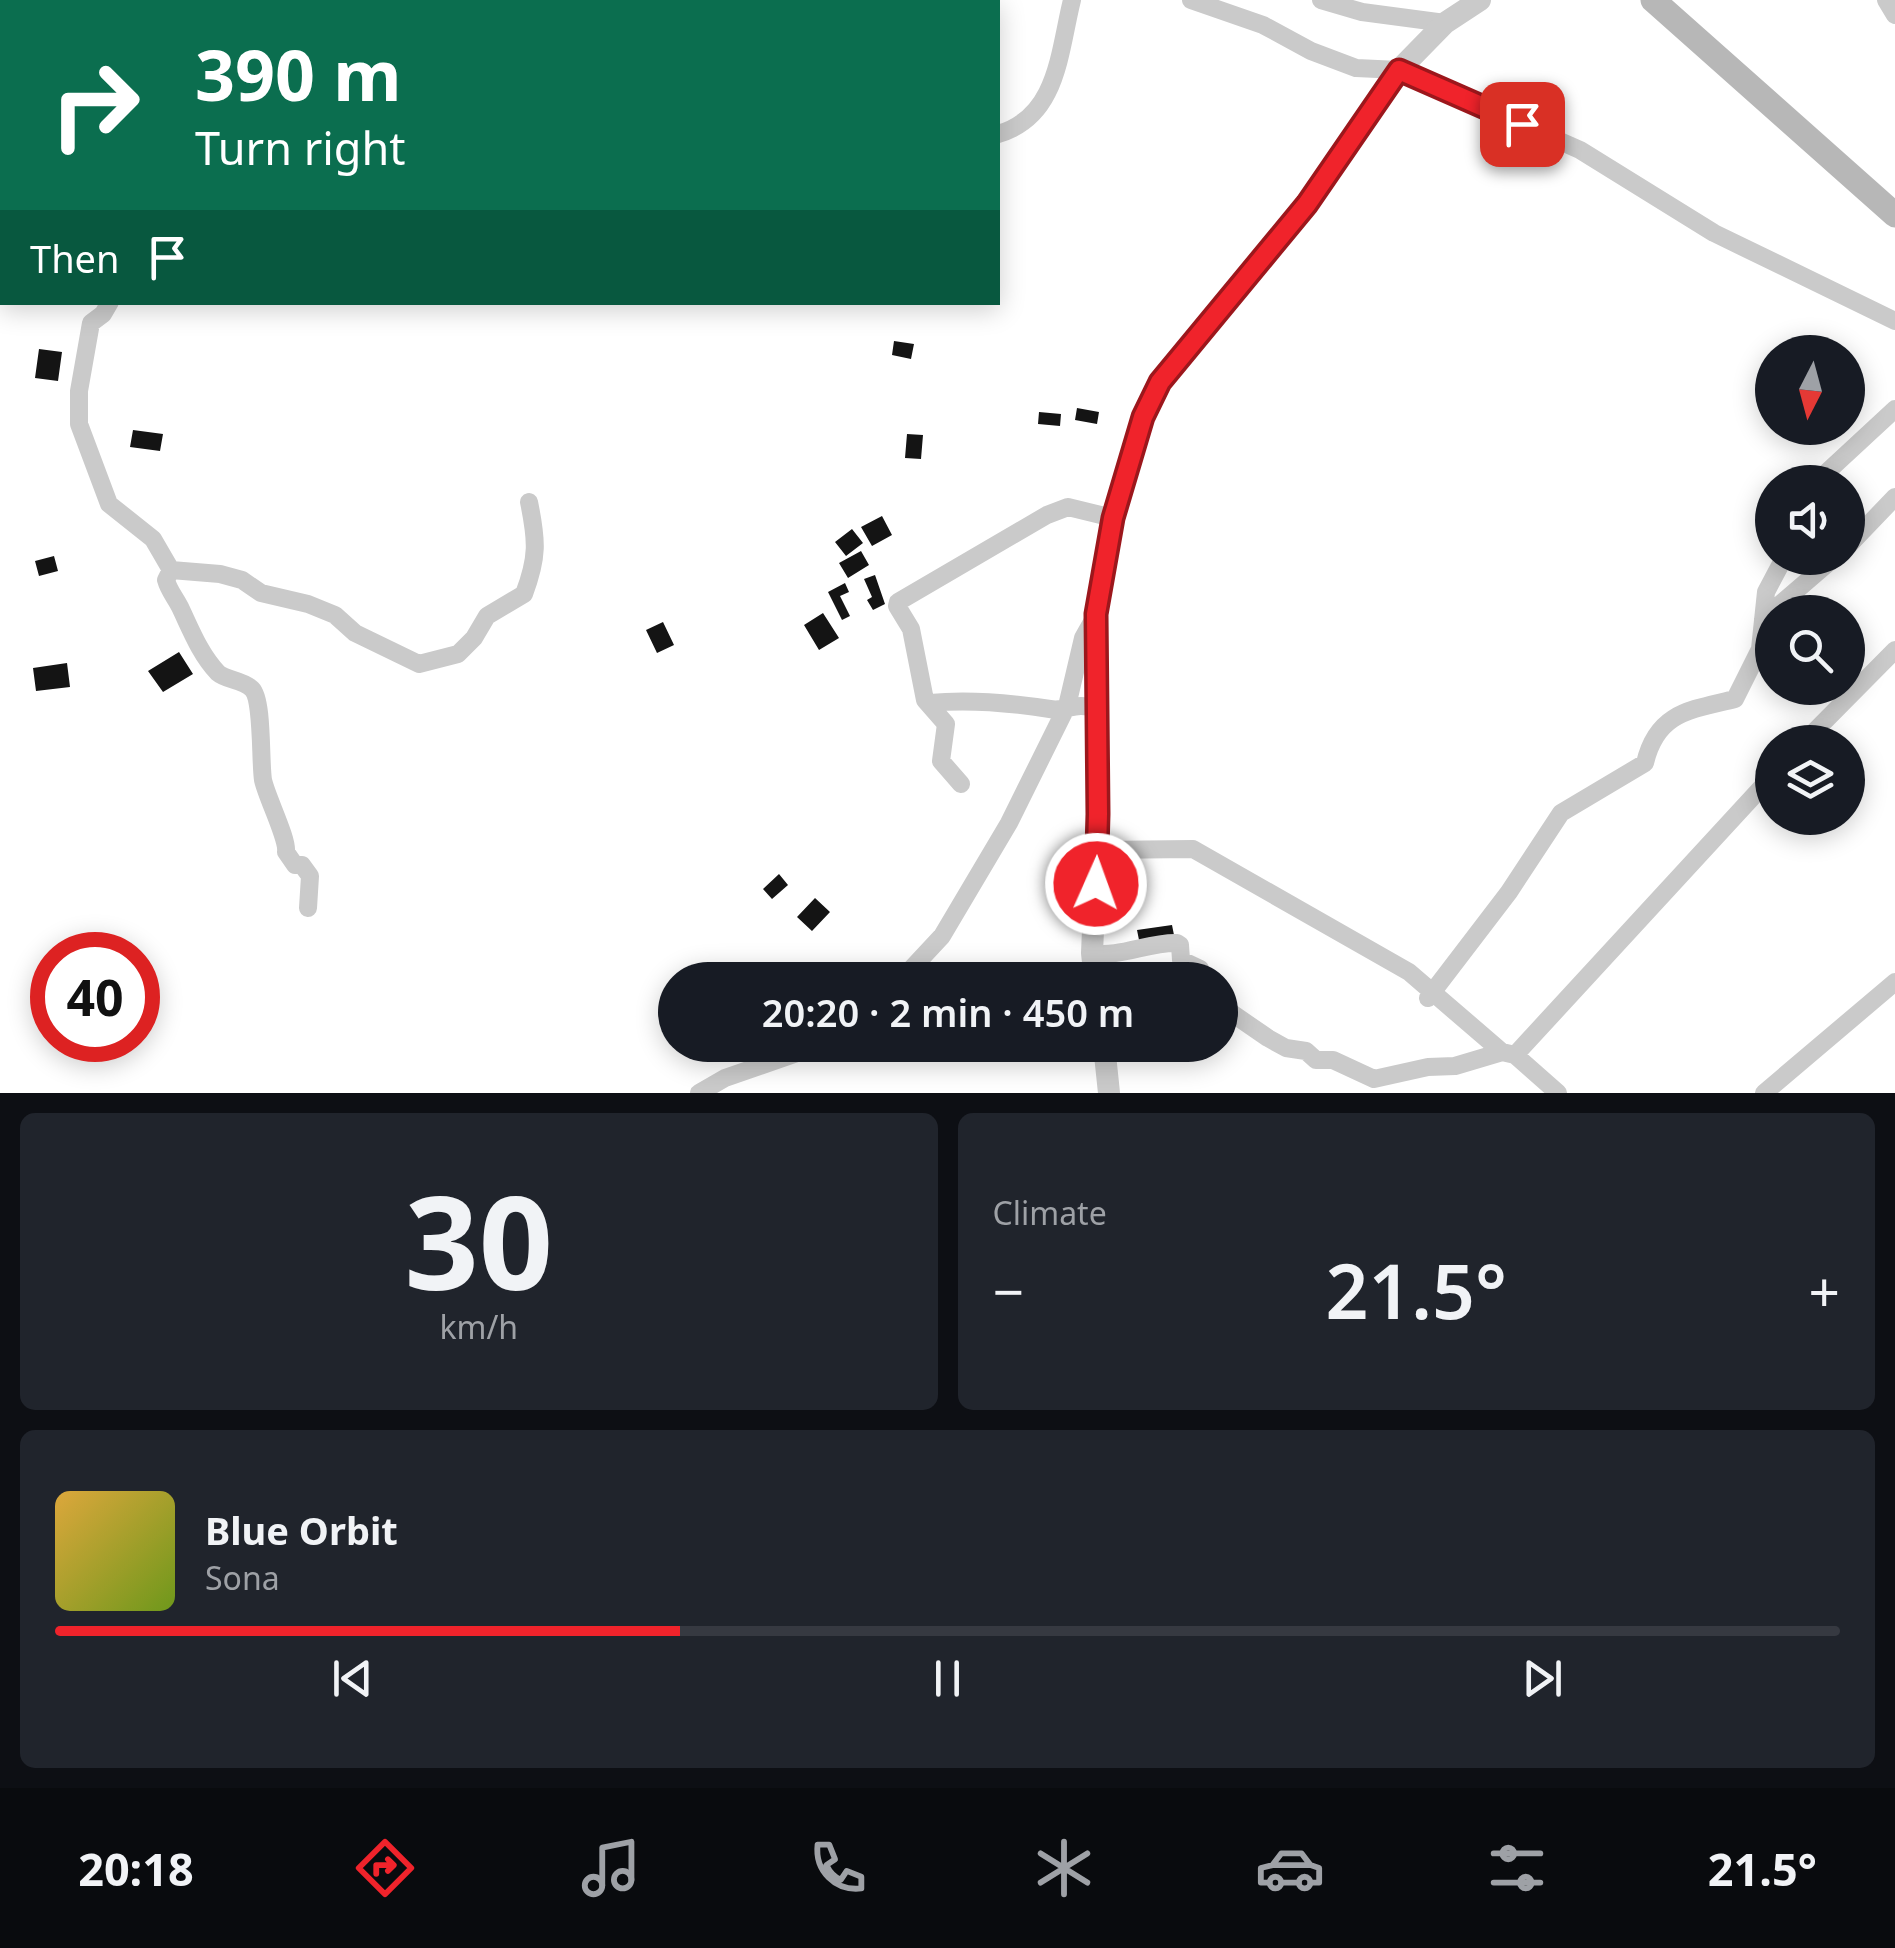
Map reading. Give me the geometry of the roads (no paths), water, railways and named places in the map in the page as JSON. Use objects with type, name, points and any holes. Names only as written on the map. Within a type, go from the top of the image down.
[{"type":"main road","points":[[1653,0],[1895,215]]},
{"type":"street","points":[[1000,133],[1027,120],[1048,96],[1072,0]]},
{"type":"street","points":[[1191,0],[1263,24],[1356,68],[1399,70],[1580,150],[1714,233],[1895,321]]},
{"type":"street","points":[[1320,0],[1394,18],[1446,23]]},
{"type":"street","points":[[1093,962],[1097,850],[1096,614],[1113,518],[1143,417],[1160,382],[1307,204],[1399,70],[1446,23],[1480,0]]},
{"type":"street","points":[[1886,0],[1895,15]]},
{"type":"street","points":[[108,305],[90,323],[78,391],[79,424],[109,504],[153,539],[171,570]]},
{"type":"street","points":[[1835,465],[1895,409]]},
{"type":"street","points":[[1865,528],[1895,497]]},
{"type":"street","points":[[171,570],[209,571],[242,580],[261,593],[293,599],[336,616],[355,633],[419,664],[429,663],[458,654],[474,638],[487,616],[524,594],[537,556],[530,502]]},
{"type":"street","points":[[961,784],[941,761],[946,724],[922,690],[912,628],[896,606],[898,602],[1047,515],[1068,507],[1113,518]]},
{"type":"street","points":[[171,570],[166,580],[168,590],[178,601],[204,657],[219,675],[250,688],[258,701],[263,779],[287,845],[286,852],[310,876],[308,908]]},
{"type":"street","points":[[1791,595],[1814,575]]},
{"type":"street","points":[[918,962],[942,936],[980,876],[1068,706],[1083,638],[1096,614]]},
{"type":"street","points":[[1821,725],[1895,650]]},
{"type":"street","points":[[1430,996],[1509,892],[1560,813],[1645,763],[1650,741],[1676,713],[1734,700],[1755,659]]},
{"type":"street","points":[[930,703],[1011,702],[1052,710],[1083,704],[1097,708]]},
{"type":"street","points":[[1238,1017],[1286,1048],[1306,1050],[1316,1060],[1332,1060],[1374,1078],[1455,1066],[1508,1053],[1755,794]]},
{"type":"street","points":[[1097,850],[1192,849],[1409,972],[1430,996],[1558,1093]]},
{"type":"street","points":[[1092,953],[1104,955],[1176,943],[1185,962]]},
{"type":"street","points":[[1764,1093],[1895,982]]},
{"type":"street","points":[[699,1093],[724,1078],[771,1062]]},
{"type":"street","points":[[1106,1062],[1109,1093]]}]
